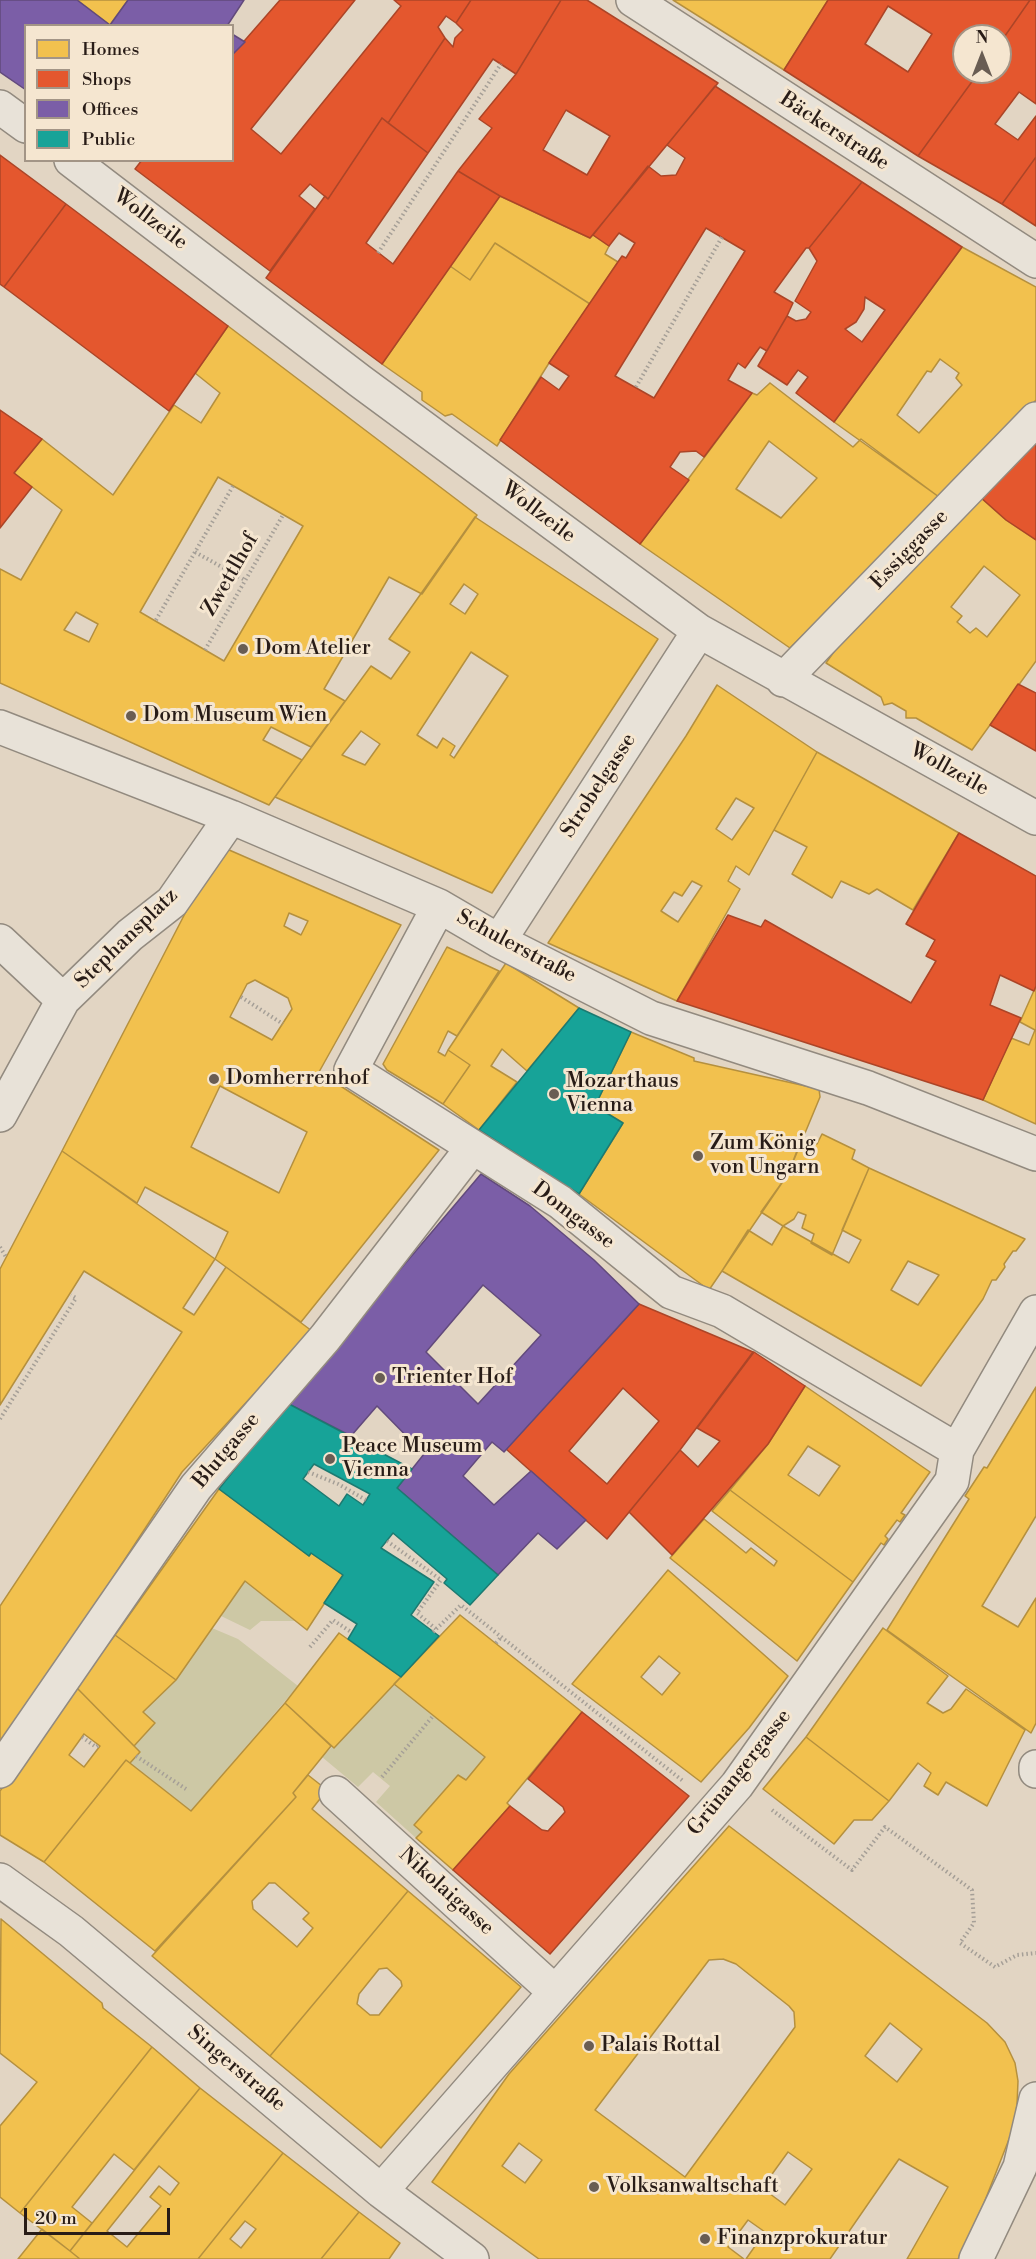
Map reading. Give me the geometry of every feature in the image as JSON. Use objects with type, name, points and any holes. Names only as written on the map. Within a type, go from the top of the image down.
[{"type":"street","name":"Bäckerstraße","points":[[633,0],[1036,261]]},
{"type":"street","points":[[0,107],[24,125]]},
{"type":"street","name":"Wollzeile","points":[[74,162],[375,392],[699,631],[783,680],[1036,818]]},
{"type":"street","name":"Essiggasse","points":[[783,680],[1036,419]]},
{"type":"street","name":"Strobelgasse","points":[[499,941],[699,631]]},
{"type":"street","name":"Schulerstraße","points":[[0,727],[231,817],[439,906],[499,941],[651,1018],[868,1088],[1036,1154]]},
{"type":"street","name":"Stephansplatz","points":[[0,1115],[63,1000],[130,935],[172,902],[231,817]]},
{"type":"street","name":"Domgasse","points":[[439,906],[351,1070],[560,1202],[671,1292],[722,1311],[957,1450]]},
{"type":"street","name":"Stephansplatz","points":[[0,941],[63,1000]]},
{"type":"street","name":"Blutgasse","points":[[0,1771],[196,1487],[325,1338],[473,1147]]},
{"type":"street","name":"Grünangergasse","points":[[381,2192],[737,1785],[952,1481],[957,1450],[1036,1312]]},
{"type":"street","name":"Nikolaigasse","points":[[336,1793],[555,1992]]},
{"type":"street","name":"Singerstraße","points":[[0,1880],[71,1931],[381,2192],[450,2253]]},
{"type":"street","points":[[976,2259],[1020,2167],[1036,2099]]},
{"type":"path","points":[[378,253],[501,64]]},
{"type":"path","points":[[636,387],[722,237]]},
{"type":"path","name":"Zwettlhof","points":[[156,620],[233,486]]},
{"type":"path","name":"Zwettlhof","points":[[205,650],[283,515]]},
{"type":"path","points":[[195,552],[245,580]]},
{"type":"path","points":[[241,997],[283,1024]]},
{"type":"path","points":[[0,1247],[6,1257]]},
{"type":"path","points":[[0,1419],[76,1298],[71,1295]]},
{"type":"path","points":[[308,1472],[339,1484],[366,1500]]},
{"type":"path","points":[[387,1541],[441,1580],[417,1613],[434,1630],[461,1605],[675,1775]]},
{"type":"path","points":[[310,1647],[333,1620],[351,1632]]},
{"type":"path","points":[[496,1643],[502,1636]]},
{"type":"path","points":[[381,1778],[433,1716]]},
{"type":"path","points":[[82,1737],[96,1747],[99,1745]]},
{"type":"path","points":[[136,1756],[186,1789]]},
{"type":"path","points":[[766,1806],[852,1870],[885,1827],[972,1890],[974,1923],[960,1942],[995,1967],[1017,1955],[1036,1953]]},
{"type":"shaded area","points":[[245,1581],[295,1621],[261,1621],[250,1630],[221,1616]]},
{"type":"shaded area","points":[[212,1628],[238,1639],[298,1686],[191,1811],[130,1763],[140,1752],[134,1746],[155,1723],[143,1712],[176,1680]]},
{"type":"shaded area","points":[[394,1684],[485,1757],[466,1780],[458,1775],[414,1825],[422,1832],[416,1838],[376,1802],[390,1786],[373,1772],[358,1787],[322,1757]]},
{"type":"building: Homes","points":[[77,0],[128,0],[109,24]]},
{"type":"building: Homes","points":[[673,0],[828,0],[784,70]]},
{"type":"building: Homes","points":[[500,196],[590,238],[593,235],[609,246],[605,254],[618,262],[590,304],[495,243],[470,280],[450,266]]},
{"type":"building: Homes","points":[[495,243],[590,304],[549,363],[497,446],[452,414],[445,416],[422,400],[422,392],[382,364],[450,266],[470,280]]},
{"type":"building: Homes","points":[[962,247],[1036,287],[1036,400],[963,478],[939,497],[834,422]],"holes":[[[940,359],[959,373],[956,378],[962,385],[919,433],[897,415],[927,371],[931,372]]]},
{"type":"building: Homes","points":[[228,326],[477,515],[422,594],[389,577],[324,689],[345,701],[311,747],[271,727],[263,740],[302,760],[269,805],[0,683],[0,569],[21,580],[62,510],[14,473],[42,439],[113,495],[174,405],[201,423],[220,393],[195,373]],"holes":[[[218,477],[303,526],[224,661],[140,612]],[[76,612],[98,624],[89,642],[64,630]]]},
{"type":"building: Homes","points":[[770,383],[853,447],[861,439],[939,497],[790,648],[640,544],[752,393],[757,395]],"holes":[[[769,441],[817,478],[781,518],[736,489]]]},
{"type":"building: Homes","points":[[979,496],[1006,520],[1036,540],[1036,661],[972,750],[916,718],[906,718],[906,711],[892,703],[884,705],[881,697],[826,663],[868,604]],"holes":[[[984,566],[1020,595],[987,637],[976,628],[970,633],[957,622],[962,616],[951,607]]]},
{"type":"building: Homes","points":[[475,517],[658,639],[492,893],[275,797],[371,666],[391,679],[410,652],[389,639]],"holes":[[[464,584],[478,594],[465,614],[450,604]],[[471,652],[508,676],[454,758],[450,755],[455,746],[443,738],[437,748],[417,735]],[[361,731],[380,744],[365,765],[342,755]]]},
{"type":"building: Homes","points":[[717,685],[817,752],[749,875],[736,866],[728,881],[740,889],[677,1001],[548,943],[686,736]],"holes":[[[736,798],[754,808],[732,840],[716,829]],[[692,881],[702,886],[678,922],[661,911],[674,892],[682,896]]]},
{"type":"building: Homes","points":[[817,752],[959,833],[913,910],[877,889],[869,894],[841,881],[832,898],[792,874],[807,847],[774,830]]},
{"type":"building: Homes","name":"Domherrenhof","points":[[220,846],[401,925],[319,1072],[439,1150],[301,1322],[215,1259],[228,1232],[145,1187],[137,1203],[62,1151]],"holes":[[[289,913],[308,921],[301,935],[284,926]],[[255,980],[288,998],[292,1009],[272,1040],[230,1017],[247,984]],[[220,1086],[307,1132],[279,1193],[191,1147]]]},
{"type":"building: Homes","points":[[447,947],[499,971],[457,1036],[448,1031],[438,1052],[445,1056],[448,1050],[470,1065],[443,1104],[387,1070],[383,1064]]},
{"type":"building: Homes","points":[[506,963],[579,1008],[527,1071],[502,1049],[491,1066],[517,1082],[479,1130],[443,1104],[470,1065],[448,1050]]},
{"type":"building: Homes","points":[[1036,986],[1036,1124],[983,1100],[1011,1038],[1029,1045],[1035,1030],[1020,1022]]},
{"type":"building: Homes","name":"Zum König von Ungarn","points":[[631,1032],[694,1058],[694,1061],[819,1089],[820,1097],[788,1174],[709,1290],[579,1194],[623,1123],[595,1106]]},
{"type":"building: Homes","points":[[822,1134],[855,1150],[852,1159],[869,1168],[832,1255],[811,1243],[814,1234],[802,1228],[806,1215],[798,1212],[794,1219],[783,1226],[761,1212],[788,1174],[802,1138],[817,1144]]},
{"type":"building: Homes","points":[[62,1151],[215,1259],[183,1308],[194,1315],[226,1267],[312,1331],[182,1472],[0,1750],[0,1606],[182,1332],[84,1271],[0,1405],[0,1269]]},
{"type":"building: Homes","points":[[869,1168],[1025,1239],[1016,1251],[1013,1251],[996,1280],[992,1280],[983,1299],[921,1386],[722,1271],[748,1230],[772,1245],[783,1226],[849,1263],[861,1240],[842,1230]],"holes":[[[908,1261],[939,1275],[918,1305],[891,1290]]]},
{"type":"building: Homes","points":[[805,1386],[930,1472],[901,1513],[905,1515],[900,1522],[897,1520],[885,1536],[888,1539],[884,1545],[881,1543],[853,1582],[730,1490],[768,1444]],"holes":[[[808,1446],[840,1466],[819,1496],[788,1475]]]},
{"type":"building: Homes","points":[[1036,1387],[1036,1516],[982,1606],[1018,1627],[1036,1598],[1036,1723],[1031,1733],[887,1630],[969,1499],[965,1496],[984,1467],[987,1468]]},
{"type":"building: Homes","points":[[219,1489],[309,1556],[311,1553],[343,1575],[307,1630],[245,1581],[176,1680],[115,1635]]},
{"type":"building: Homes","points":[[730,1490],[853,1582],[797,1661],[670,1558],[704,1519],[746,1553],[751,1548],[774,1566],[777,1561],[712,1511]]},
{"type":"building: Homes","points":[[668,1570],[788,1676],[749,1728],[701,1782],[572,1684]],"holes":[[[659,1656],[680,1673],[662,1695],[641,1677]]]},
{"type":"building: Homes","points":[[460,1615],[582,1712],[507,1803],[510,1806],[453,1870],[416,1838],[422,1832],[414,1825],[458,1775],[466,1780],[485,1757],[394,1684]]},
{"type":"building: Homes","points":[[883,1628],[948,1676],[927,1703],[943,1713],[951,1709],[966,1689],[1025,1730],[987,1806],[946,1782],[938,1795],[924,1786],[931,1773],[918,1763],[889,1801],[806,1737]]},
{"type":"building: Homes","points":[[339,1633],[401,1677],[334,1748],[285,1703]]},
{"type":"building: Homes","points":[[115,1635],[176,1680],[143,1712],[155,1723],[134,1746],[76,1687]]},
{"type":"building: Homes","points":[[76,1687],[140,1752],[130,1763],[126,1760],[44,1862],[0,1835],[0,1791]],"holes":[[[84,1734],[100,1746],[84,1767],[69,1755]]]},
{"type":"building: Homes","points":[[285,1703],[331,1746],[293,1793],[296,1797],[155,1951],[44,1862],[126,1760],[191,1811]]},
{"type":"building: Homes","points":[[806,1737],[889,1801],[872,1820],[854,1820],[834,1844],[763,1789]]},
{"type":"building: Homes","points":[[308,1775],[327,1790],[312,1809],[408,1891],[270,2056],[152,1956],[296,1797],[293,1793]],"holes":[[[269,1883],[275,1883],[309,1913],[303,1919],[313,1928],[297,1947],[253,1909],[252,1901]]]},
{"type":"building: Homes","name":"Palais Rottal","points":[[729,1826],[987,2023],[1005,2042],[1015,2063],[1018,2081],[1013,2129],[984,2203],[958,2259],[907,2259],[948,2187],[899,2159],[830,2259],[746,2259],[765,2232],[748,2220],[728,2247],[744,2259],[539,2259],[432,2182],[509,2074]],"holes":[[[723,1959],[736,1964],[789,2006],[794,2012],[795,2027],[685,2177],[595,2110],[709,1960]],[[890,2023],[922,2049],[897,2082],[865,2056]],[[519,2143],[542,2160],[525,2183],[502,2166]],[[788,2152],[812,2169],[785,2205],[762,2188]]]},
{"type":"building: Homes","points":[[408,1891],[521,1987],[381,2148],[270,2056]],"holes":[[[387,1968],[401,1981],[402,1986],[379,2015],[370,2015],[357,2004],[359,1994],[379,1969]]]},
{"type":"building: Homes","points":[[1,1919],[102,2003],[103,2008],[152,2047],[20,2213],[0,2197],[0,2126],[37,2082],[0,2053]]},
{"type":"building: Homes","points":[[152,2047],[200,2088],[134,2170],[114,2154],[72,2207],[92,2223],[70,2251],[20,2213]]},
{"type":"building: Homes","points":[[200,2088],[283,2153],[198,2259],[80,2259],[70,2251]],"holes":[[[159,2166],[179,2183],[170,2195],[159,2186],[150,2197],[161,2206],[127,2247],[107,2231]]]},
{"type":"building: Homes","points":[[283,2153],[359,2212],[321,2259],[198,2259]],"holes":[[[245,2221],[256,2229],[241,2248],[230,2239]]]},
{"type":"building: Homes","points":[[359,2212],[400,2243],[389,2259],[321,2259]]},
{"type":"building: Homes","points":[[42,2229],[70,2251],[80,2259],[18,2259]]},
{"type":"building: Shops","points":[[280,0],[355,0],[251,129],[281,154],[401,6],[394,0],[471,0],[456,23],[446,16],[438,27],[445,38],[388,123],[382,118],[328,199],[310,184],[299,196],[315,209],[270,271],[135,169],[140,162],[234,162],[234,53]]},
{"type":"building: Shops","points":[[471,0],[561,0],[516,74],[493,59],[428,153],[388,123],[445,38],[453,47],[455,38],[463,30],[456,23]]},
{"type":"building: Shops","points":[[561,0],[587,0],[718,83],[590,238],[500,196],[458,171],[492,128],[479,119],[516,74]],"holes":[[[566,110],[610,136],[587,175],[543,150]]]},
{"type":"building: Shops","points":[[828,0],[1030,0],[1012,26],[952,24],[952,84],[970,84],[918,156],[784,70]],"holes":[[[888,6],[932,34],[908,72],[865,44]]]},
{"type":"building: Shops","points":[[1030,0],[1036,0],[1036,104],[1019,92],[995,124],[1018,140],[1036,116],[1036,157],[1002,204],[918,156],[970,84],[1012,84],[1012,26]]},
{"type":"building: Shops","points":[[715,86],[862,182],[809,248],[806,248],[774,292],[793,303],[787,316],[767,351],[760,347],[745,368],[738,363],[728,380],[752,393],[704,457],[696,451],[680,452],[670,467],[689,480],[640,544],[500,440],[541,377],[559,390],[569,376],[549,363],[622,256],[626,258],[635,243],[619,233],[609,246],[593,235],[648,166],[661,176],[676,175],[685,158],[667,145]],"holes":[[[706,228],[745,251],[654,398],[615,376]]]},
{"type":"building: Shops","points":[[382,118],[428,153],[366,243],[393,264],[458,171],[500,196],[382,364],[266,278],[325,196],[328,199]]},
{"type":"building: Shops","points":[[0,155],[66,204],[4,287],[0,284]]},
{"type":"building: Shops","points":[[1036,157],[1036,226],[1002,204]]},
{"type":"building: Shops","points":[[862,182],[962,247],[834,422],[796,393],[808,377],[798,370],[787,385],[758,366],[787,316],[796,321],[806,319],[811,312],[795,301],[817,261],[809,248]],"holes":[[[865,297],[885,310],[862,342],[845,329],[856,322],[864,309]]]},
{"type":"building: Shops","points":[[66,204],[228,326],[169,411],[4,287]]},
{"type":"building: Shops","points":[[0,410],[42,439],[14,473],[32,487],[0,528]]},
{"type":"building: Shops","points":[[1036,440],[1036,540],[1006,520],[979,496]]},
{"type":"building: Shops","points":[[1018,684],[1036,693],[1036,751],[990,725]]},
{"type":"building: Shops","points":[[959,833],[1036,876],[1036,986],[1034,991],[1000,975],[990,1005],[1021,1018],[983,1100],[677,1001],[728,915],[761,927],[765,920],[911,1003],[936,961],[926,956],[935,940],[906,924]]},
{"type":"building: Shops","points":[[639,1304],[753,1352],[680,1450],[607,1539],[506,1449]],"holes":[[[623,1388],[659,1421],[607,1484],[569,1451]]]},
{"type":"building: Shops","points":[[754,1352],[805,1386],[768,1444],[672,1555],[629,1512],[680,1450],[698,1467],[720,1441],[697,1428]]},
{"type":"building: Shops","points":[[582,1712],[689,1796],[550,1954],[453,1870],[510,1806],[542,1830],[548,1831],[565,1812],[563,1807],[528,1779]]},
{"type":"building: Offices","points":[[0,0],[77,0],[109,24],[24,24],[24,89],[0,72]]},
{"type":"building: Offices","points":[[128,0],[244,0],[228,24],[111,24]]},
{"type":"building: Offices","points":[[234,35],[245,42],[234,53]]},
{"type":"building: Offices","name":"Trienter Hof","points":[[481,1174],[530,1206],[594,1260],[639,1304],[504,1452],[492,1442],[463,1476],[494,1505],[531,1471],[586,1520],[557,1549],[538,1533],[498,1575],[397,1488],[424,1454],[377,1406],[351,1436],[287,1403]],"holes":[[[483,1285],[541,1335],[478,1404],[426,1352]]]},
{"type":"building: Public","name":"Mozarthaus Vienna","points":[[579,1008],[631,1032],[595,1106],[623,1123],[579,1194],[479,1130]]},
{"type":"building: Public","points":[[287,1403],[412,1469],[397,1488],[498,1575],[470,1605],[444,1583],[447,1579],[393,1533],[381,1548],[434,1582],[411,1615],[439,1636],[401,1677],[348,1639],[357,1624],[324,1603],[343,1575],[311,1553],[309,1556],[219,1489]],"holes":[[[314,1464],[370,1494],[363,1505],[347,1494],[339,1506],[303,1479]]]},
{"type":"place","name":"Dom Atelier","points":[[243,649]]},
{"type":"place","name":"Dom Museum Wien","points":[[131,716]]},
{"type":"place","name":"Domherrenhof","points":[[214,1079]]},
{"type":"place","name":"Mozarthaus Vienna","points":[[554,1094]]},
{"type":"place","name":"Zum König von Ungarn","points":[[698,1156]]},
{"type":"place","name":"Trienter Hof","points":[[380,1378]]},
{"type":"place","name":"Peace Museum Vienna","points":[[330,1459]]},
{"type":"place","name":"Palais Rottal","points":[[589,2046]]},
{"type":"place","name":"Volksanwaltschaft","points":[[594,2187]]},
{"type":"place","name":"Finanzprokuratur","points":[[705,2239]]}]
